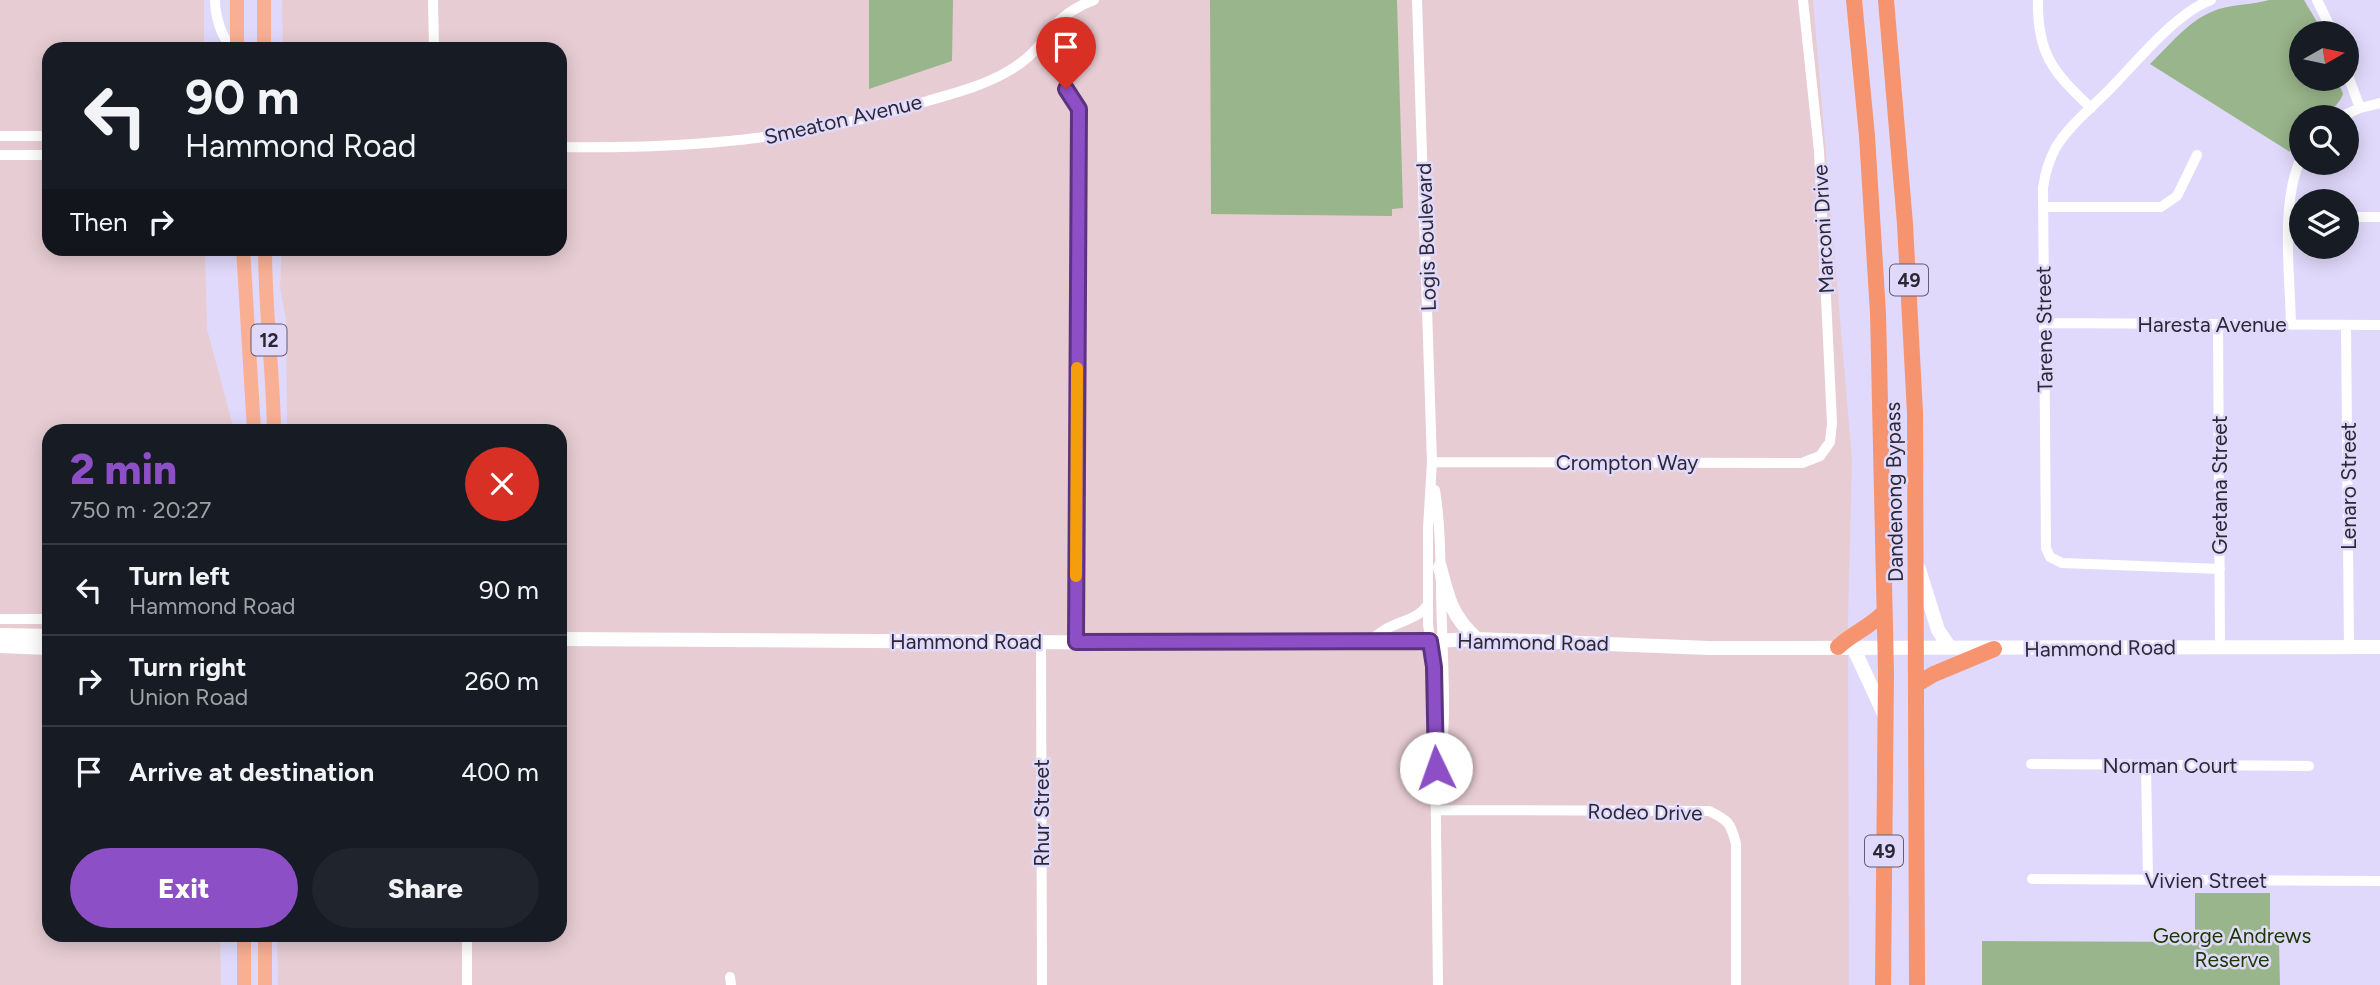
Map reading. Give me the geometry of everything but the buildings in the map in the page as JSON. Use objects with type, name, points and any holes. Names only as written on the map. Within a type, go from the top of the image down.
[{"type":"highway","name":"Dandenong Bypass","points":[[1854,0],[1867,136],[1878,313],[1885,647],[1883,985]]},
{"type":"highway","name":"Dandenong Bypass","points":[[1885,0],[1899,141],[1910,303],[1916,480],[1917,985]]},
{"type":"highway","points":[[1845,647],[1850,635],[1875,622],[1884,612]]},
{"type":"highway","points":[[1917,684],[1994,649]]},
{"type":"main road","points":[[237,0],[237,42]]},
{"type":"main road","points":[[264,0],[264,42]]},
{"type":"main road","name":"12","points":[[243,256],[254,424]]},
{"type":"main road","name":"12","points":[[265,256],[274,424]]},
{"type":"main road","points":[[1917,560],[1932,617],[1950,648]]},
{"type":"main road","points":[[1440,567],[1447,594],[1459,621],[1477,639]]},
{"type":"main road","points":[[0,635],[42,636]]},
{"type":"main road","name":"Hammond Road","points":[[567,639],[1368,642],[1477,639],[1709,648],[2380,647]]},
{"type":"main road","points":[[0,646],[42,648]]},
{"type":"main road","points":[[1845,647],[1885,717]]},
{"type":"main road","points":[[244,942],[244,985]]},
{"type":"main road","points":[[265,942],[265,985]]},
{"type":"street","points":[[215,0],[217,20],[228,42]]},
{"type":"street","points":[[433,0],[434,42]]},
{"type":"street","name":"Smeaton Avenue","points":[[567,148],[652,148],[710,144],[832,126],[891,112],[976,85],[1004,73],[1024,60],[1041,44],[1055,25],[1080,5],[1094,0]]},
{"type":"street","name":"Logis Boulevard","points":[[1417,0],[1432,468],[1428,528],[1428,603],[1436,641]]},
{"type":"street","name":"Marconi Drive","points":[[1803,0],[1819,151],[1831,376],[1830,442],[1819,456]]},
{"type":"street","points":[[2038,0],[2039,32],[2047,58],[2062,80],[2091,108]]},
{"type":"street","name":"Tarene Street","points":[[2211,0],[2181,17],[2065,135],[2049,161],[2043,188],[2046,548],[2050,557],[2058,562],[2220,569]]},
{"type":"street","points":[[2317,0],[2327,21]]},
{"type":"street","points":[[1066,89],[1079,109],[1076,642]]},
{"type":"street","points":[[2354,91],[2360,108],[2380,103]]},
{"type":"street","points":[[0,136],[42,136]]},
{"type":"street","points":[[0,155],[42,155]]},
{"type":"street","points":[[2043,207],[2161,207],[2177,196],[2197,155]]},
{"type":"street","points":[[2359,217],[2380,217]]},
{"type":"street","points":[[2290,259],[2291,324]]},
{"type":"street","name":"Haresta Avenue","points":[[2045,323],[2380,325]]},
{"type":"street","name":"Gretana Street","points":[[2218,324],[2220,646]]},
{"type":"street","name":"Lenaro Street","points":[[2346,325],[2349,647]]},
{"type":"street","name":"Crompton Way","points":[[1432,468],[1802,463],[1819,456]]},
{"type":"street","name":"Logis Boulevard","points":[[1432,468],[1440,526],[1436,641]]},
{"type":"street","points":[[1368,642],[1384,629],[1418,614],[1428,603]]},
{"type":"street","points":[[0,619],[42,619]]},
{"type":"street","points":[[1436,641],[1434,667],[1438,985]]},
{"type":"street","name":"Rhur Street","points":[[1041,642],[1042,985]]},
{"type":"street","name":"Norman Court","points":[[2031,764],[2309,766]]},
{"type":"street","points":[[2146,765],[2148,880]]},
{"type":"street","name":"Rodeo Drive","points":[[1437,810],[1709,811],[1726,819],[1732,828],[1736,844],[1736,985]]},
{"type":"street","name":"Vivien Street","points":[[2032,879],[2380,881]]},
{"type":"street","points":[[467,942],[467,985]]},
{"type":"shaded area","points":[[0,0],[204,0],[204,42],[42,42],[42,256],[205,256],[207,329],[232,424],[42,424],[42,942],[220,942],[221,985],[0,985]]},
{"type":"shaded area","points":[[282,0],[1813,0],[1852,460],[1848,619],[1849,985],[278,985],[277,942],[567,942],[567,424],[287,424],[286,320],[280,287],[282,256],[567,256],[567,42],[283,42]]},
{"type":"green space","points":[[869,0],[953,0],[952,61],[869,89]]},
{"type":"green space","points":[[1210,0],[1397,0],[1403,208],[1392,209],[1392,216],[1211,214]]},
{"type":"green space","points":[[2269,0],[2304,0],[2316,21],[2289,21],[2289,91],[2342,91],[2343,94],[2336,105],[2289,105],[2289,151],[2150,64],[2182,32],[2209,13],[2225,7]]},
{"type":"green space","name":"George Andrews Reserve","points":[[2195,893],[2270,893],[2270,941],[2279,941],[2280,985],[1982,985],[1982,941],[2195,942]]},
{"type":"slow traffic","points":[[1076,576],[1077,368]]},
{"type":"route","points":[[1066,89],[1079,109],[1076,642],[1430,641],[1434,667],[1436,768]]}]
